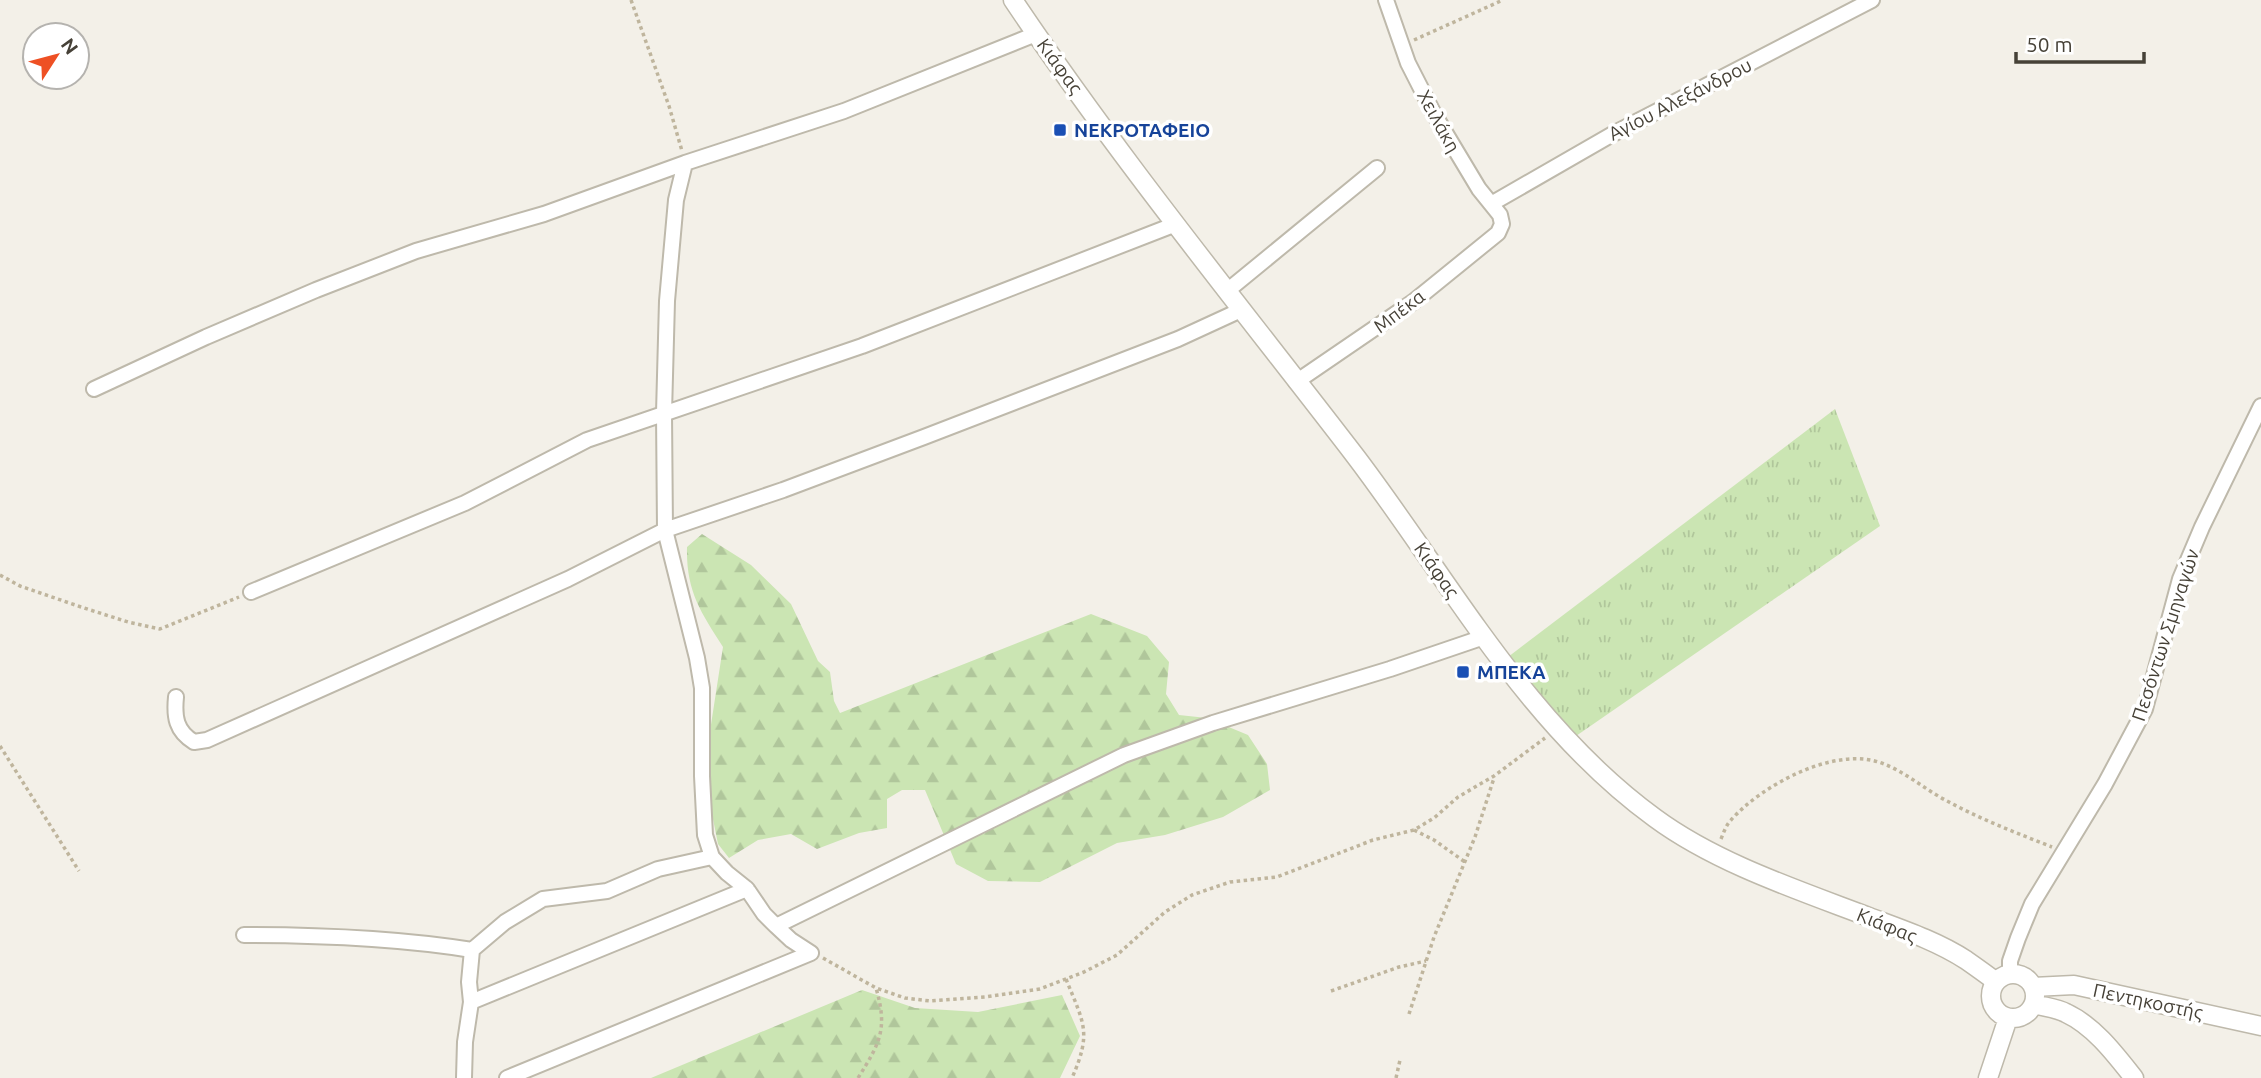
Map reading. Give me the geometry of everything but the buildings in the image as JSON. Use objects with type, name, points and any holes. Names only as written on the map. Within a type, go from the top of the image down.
[{"type":"street","name":"Κιάφας","points":[[1013,0],[1176,224],[1356,458],[1513,676],[1558,729],[1654,818],[1714,853],[1911,933],[2002,978]]},
{"type":"street","name":"Χειλάκη","points":[[1386,0],[1408,62],[1434,114],[1454,150],[1502,219],[1501,229],[1497,233]]},
{"type":"street","name":"Αγίου Αλεξάνδρου","points":[[1491,204],[1611,135],[1872,0]]},
{"type":"street","points":[[94,389],[292,300],[415,251],[544,214],[685,163],[844,111],[1036,34]]},
{"type":"street","points":[[685,163],[676,200],[667,301],[665,530],[702,688],[705,835],[712,857],[747,889],[776,926],[811,953]]},
{"type":"street","points":[[1227,290],[1377,168]]},
{"type":"street","points":[[251,592],[465,503],[587,440],[862,346],[1176,224]]},
{"type":"street","name":"Μπέκα","points":[[1296,382],[1367,336],[1413,302],[1497,233]]},
{"type":"street","points":[[176,697],[175,711],[184,736],[194,742],[207,740],[568,579],[665,530],[898,447],[1178,339],[1241,310]]},
{"type":"street","name":"Πεσόντων Σμηναγών","points":[[2002,978],[2032,904],[2129,743],[2145,709],[2180,579],[2202,527],[2261,406]]},
{"type":"street","points":[[776,926],[1124,755],[1213,723],[1484,637]]},
{"type":"street","points":[[464,1078],[465,1042],[471,1002],[469,982],[472,950],[505,922],[543,899],[607,891],[658,869],[712,857]]},
{"type":"street","points":[[471,1002],[747,889]]},
{"type":"street","points":[[244,935],[315,936],[436,944],[472,950]]},
{"type":"street","points":[[507,1078],[811,953]]},
{"type":"street","points":[[2034,996],[2023,1016],[2008,1018],[1995,1010],[1990,996],[2002,978],[2019,975],[2028,979],[2034,996],[2066,1013],[2093,1032],[2134,1078]]},
{"type":"street","name":"Πεντηκοστής","points":[[2034,996],[2074,985],[2261,1026]]},
{"type":"street","points":[[1988,1078],[2008,1018]]},
{"type":"path","points":[[631,0],[669,106],[685,163]]},
{"type":"path","points":[[1402,45],[1503,0]]},
{"type":"path","points":[[0,575],[20,586],[81,607],[160,629],[251,592]]},
{"type":"path","points":[[811,953],[833,962],[876,988],[905,998],[930,1001],[1040,989],[1117,955],[1165,912],[1192,895],[1230,882],[1277,877],[1373,840],[1414,830],[1558,729]]},
{"type":"path","points":[[0,746],[79,871]]},
{"type":"path","points":[[1714,853],[1729,822],[1764,790],[1811,766],[1857,759],[1883,763],[1971,813],[2064,852]]},
{"type":"path","points":[[1409,1014],[1426,961],[1466,862],[1494,776]]},
{"type":"path","points":[[1414,830],[1466,862]]},
{"type":"path","points":[[1331,991],[1399,967],[1426,961]]},
{"type":"path","points":[[1066,979],[1085,1032],[1084,1047],[1072,1078]]},
{"type":"path","points":[[858,1078],[881,1036],[882,1009],[876,988]]},
{"type":"path","points":[[1396,1078],[1400,1060]]},
{"type":"green space","points":[[1835,409],[1880,526],[1576,736],[1508,657]]},
{"type":"green space","points":[[702,534],[751,565],[791,604],[818,661],[830,672],[834,701],[840,713],[1091,614],[1147,636],[1169,662],[1166,694],[1179,715],[1207,718],[1248,735],[1267,764],[1270,790],[1223,817],[1165,835],[1117,843],[1040,882],[988,881],[956,864],[925,790],[902,790],[887,799],[887,828],[859,833],[817,849],[791,834],[758,840],[729,858],[718,844],[710,804],[710,731],[723,647],[696,600],[687,562],[687,547]]},
{"type":"green space","points":[[862,990],[915,1008],[978,1012],[1062,995],[1080,1036],[1060,1078],[651,1078]]},
{"type":"place","name":"ΝΕΚΡΟΤΑΦΕΙΟ","points":[[1060,130]]},
{"type":"place","name":"ΜΠΕΚΑ","points":[[1463,672]]}]
